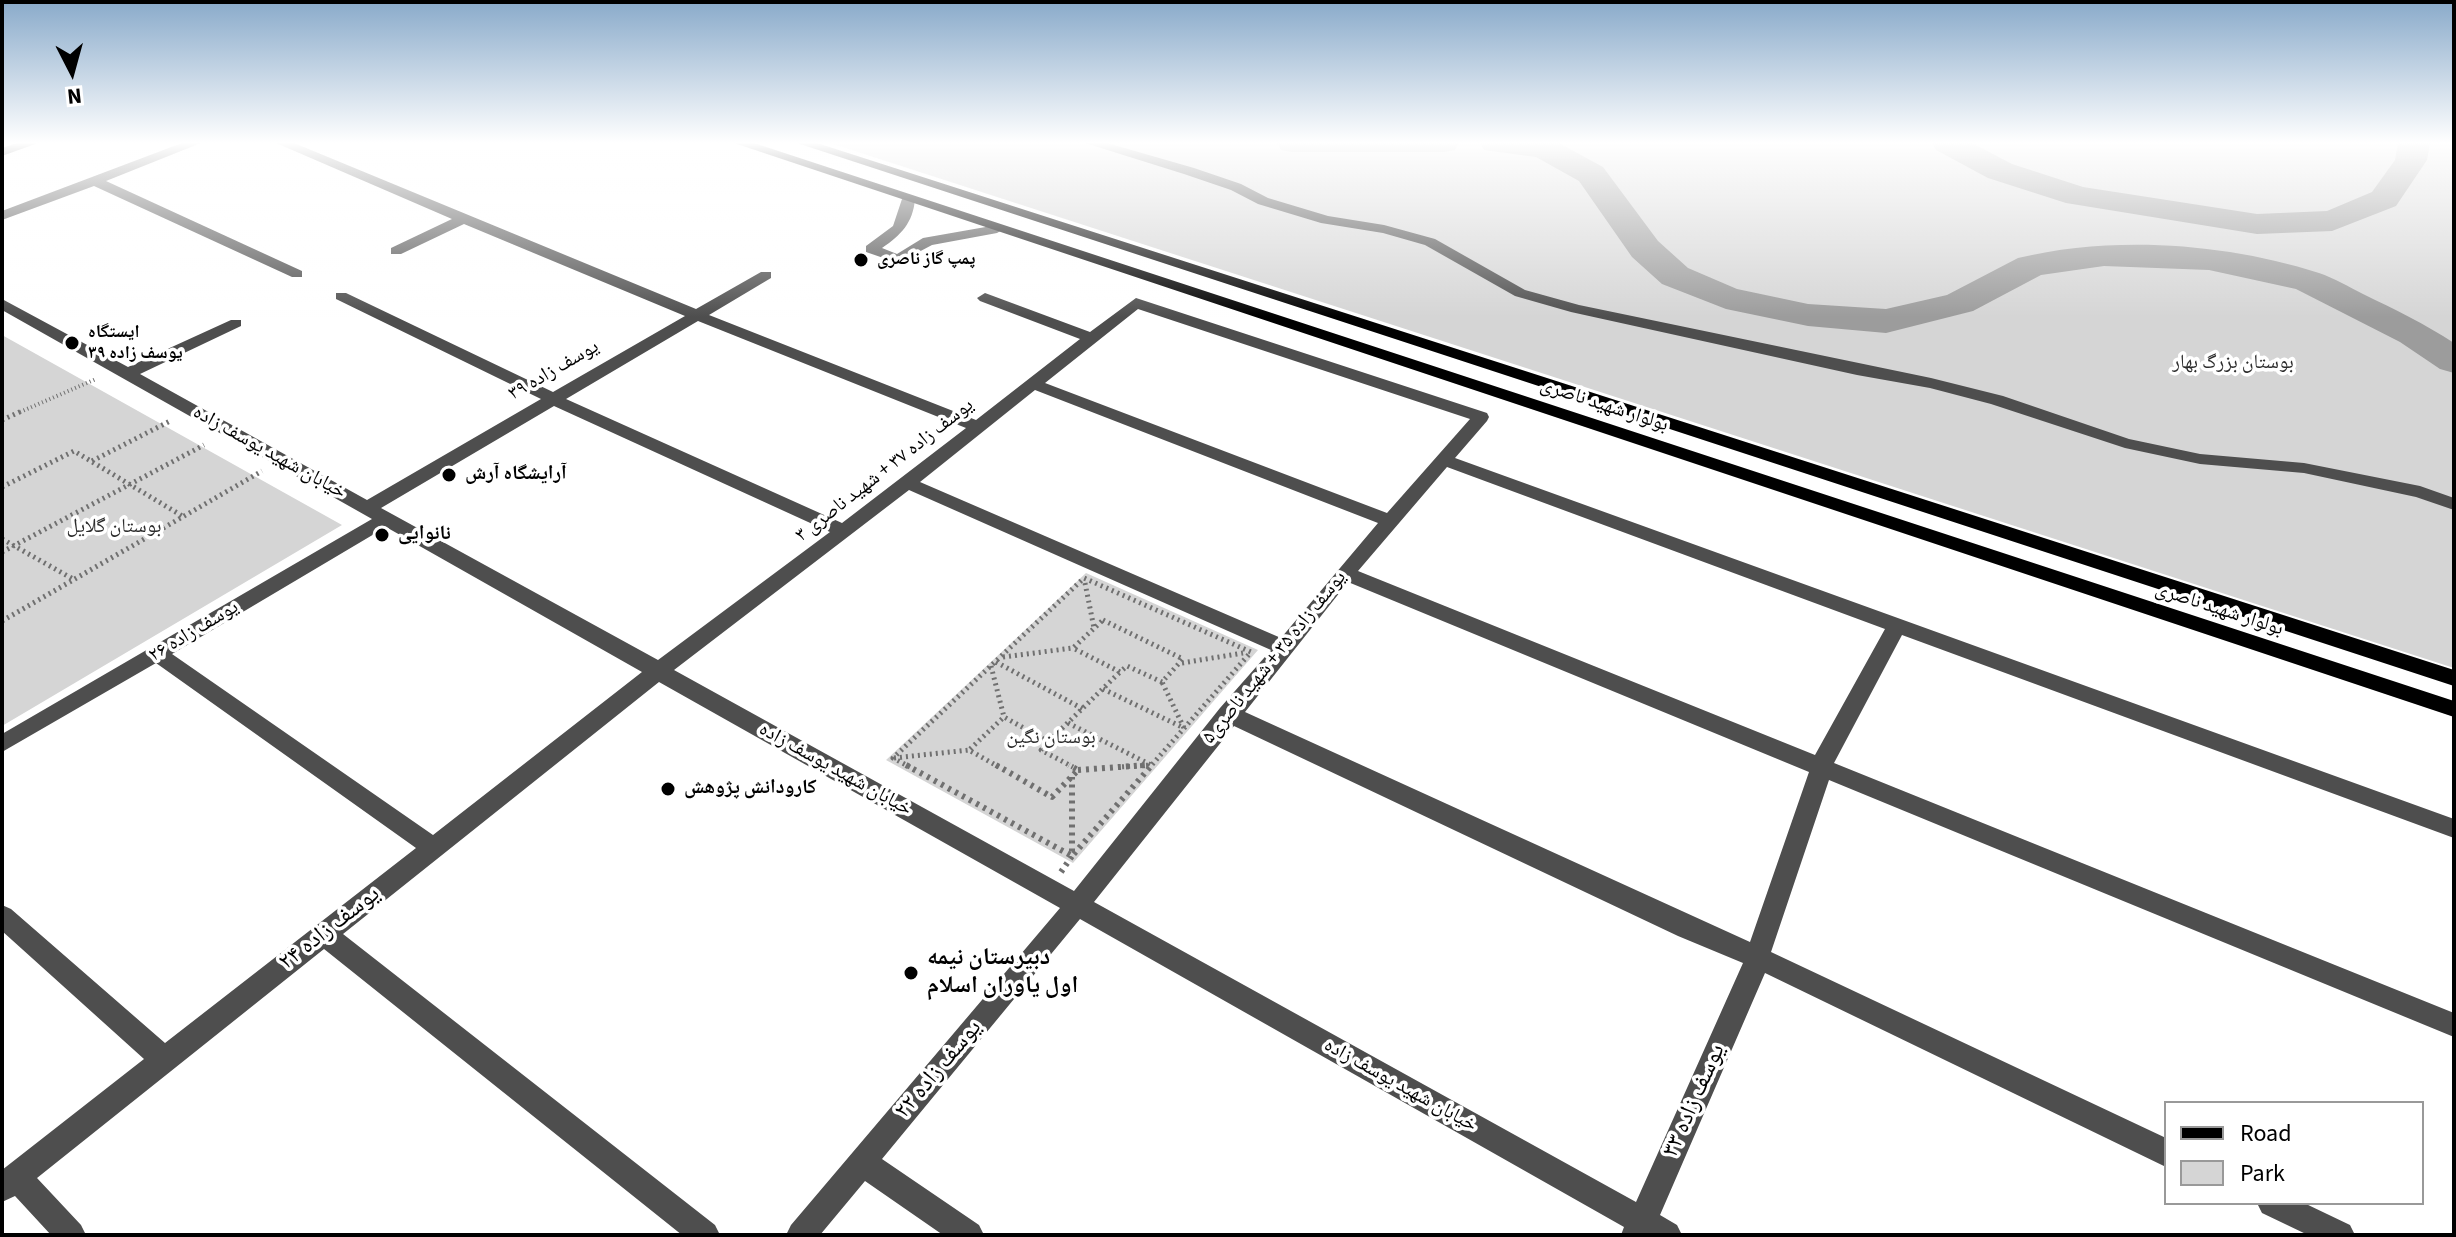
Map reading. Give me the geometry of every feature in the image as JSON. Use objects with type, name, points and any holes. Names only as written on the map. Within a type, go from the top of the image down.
[{"type":"main road","name":"بولوار شهید ناصری","points":[[913,201],[2454,709]]},
{"type":"main road","name":"بولوار شهید ناصری","points":[[981,201],[2454,678]]},
{"type":"main road","points":[[1199,296],[1219,278]]},
{"type":"street","points":[[2,216],[42,201]]},
{"type":"street","points":[[137,201],[297,274]]},
{"type":"street","points":[[423,201],[696,315],[979,427]]},
{"type":"street","points":[[908,201],[902,229],[871,249],[898,259],[928,241],[997,229]]},
{"type":"street","points":[[1262,201],[1326,220],[1384,229],[1430,242],[1520,293],[1576,309],[1931,383],[1997,400],[2125,443],[2200,459],[2304,468],[2420,492],[2454,504]]},
{"type":"street","points":[[396,251],[465,218]]},
{"type":"street","name":"یوسف زاده ۳۹","points":[[376,513],[551,398],[766,275]]},
{"type":"street","points":[[341,296],[551,398],[844,531]]},
{"type":"street","points":[[985,298],[1092,338]]},
{"type":"street","name":"یوسف زاده ۳۷ + شهید ناصری ۳","points":[[658,671],[907,483],[1136,303],[1481,417]]},
{"type":"street","name":"خیابان شهید یوسف زاده","points":[[2,304],[1077,905],[1639,1228],[1667,1235]]},
{"type":"street","points":[[127,374],[236,323]]},
{"type":"street","points":[[1034,384],[1390,521]]},
{"type":"street","name":"یوسف زاده ۳۵ + شهید ناصری۵","points":[[1077,905],[1283,647],[1481,417]]},
{"type":"street","points":[[1444,460],[2454,829]]},
{"type":"street","points":[[907,483],[1283,647]]},
{"type":"street","name":"یوسف زاده ۲۶","points":[[2,744],[158,654],[376,513]]},
{"type":"street","points":[[1345,573],[2454,1025]]},
{"type":"street","name":"یوسف زاده ۳۳","points":[[1639,1228],[1753,969],[1827,751],[1898,624]]},
{"type":"street","points":[[158,654],[433,847]]},
{"type":"street","name":"یوسف زاده ۲۴","points":[[9,1182],[658,671]]},
{"type":"street","points":[[1228,714],[1672,921],[1753,969],[1826,993],[2164,1152]]},
{"type":"street","name":"یوسف زاده ۲۲","points":[[801,1235],[1077,905]]},
{"type":"street","points":[[2,916],[164,1060]]},
{"type":"street","points":[[324,934],[705,1235]]},
{"type":"street","points":[[862,1162],[969,1235]]},
{"type":"street","points":[[9,1182],[71,1235]]},
{"type":"street","points":[[2276,1205],[2340,1235]]},
{"type":"path","points":[[2,417],[101,376],[127,374]]},
{"type":"path","points":[[91,462],[191,410]]},
{"type":"path","points":[[2,552],[204,445]]},
{"type":"path","points":[[2,487],[74,451],[184,517]]},
{"type":"path","points":[[2,621],[281,460]]},
{"type":"path","points":[[2,539],[74,580]]},
{"type":"path","points":[[1084,578],[1251,652]]},
{"type":"path","points":[[1084,578],[1094,629]]},
{"type":"path","points":[[893,758],[1084,578]]},
{"type":"path","points":[[995,662],[1073,648],[1103,620],[1183,659],[1162,682]]},
{"type":"path","points":[[1179,663],[1283,647]]},
{"type":"path","points":[[1073,648],[1120,672]]},
{"type":"path","points":[[1050,890],[1072,856],[1251,652]]},
{"type":"path","points":[[995,662],[1083,709]]},
{"type":"path","points":[[995,662],[1004,717]]},
{"type":"path","points":[[1151,765],[1078,770],[1041,750],[1127,666],[1162,682],[1184,728]]},
{"type":"path","points":[[1103,689],[1184,728]]},
{"type":"path","points":[[1004,717],[1049,742]]},
{"type":"path","points":[[969,750],[1004,717]]},
{"type":"path","points":[[1068,723],[1151,765]]},
{"type":"path","points":[[893,758],[969,750],[1052,797],[1078,770]]},
{"type":"path","points":[[893,758],[1072,856]]},
{"type":"path","points":[[1072,776],[1072,856]]},
{"type":"green space","name":"بوستان بزرگ بهار","points":[[1009,201],[2454,201],[2454,668]]},
{"type":"green space","name":"بوستان گلایل","points":[[2,335],[342,525],[2,726]]},
{"type":"green space","name":"بوستان نگین","points":[[1086,573],[1258,650],[1073,863],[886,760]]},
{"type":"waterway","points":[[1610,201],[1645,249],[1675,276],[1726,298],[1808,315],[1886,321],[1960,303],[2031,266],[2104,255],[2209,259],[2308,281],[2414,334],[2454,361]]},
{"type":"waterway","points":[[2108,201],[2257,224],[2332,221],[2380,201]]},
{"type":"place","name":"پمپ گاز ناصری","points":[[861,260]]},
{"type":"place","name":"ایستگاه یوسف زاده ۳۹","points":[[72,343]]},
{"type":"place","name":"آرایشگاه آرش","points":[[449,475]]},
{"type":"place","name":"نانوایی","points":[[382,535]]},
{"type":"place","name":"کارودانش پژوهش","points":[[668,789]]},
{"type":"place","name":"دبیرستان نیمه اول یاوران اسلام","points":[[911,973]]}]
